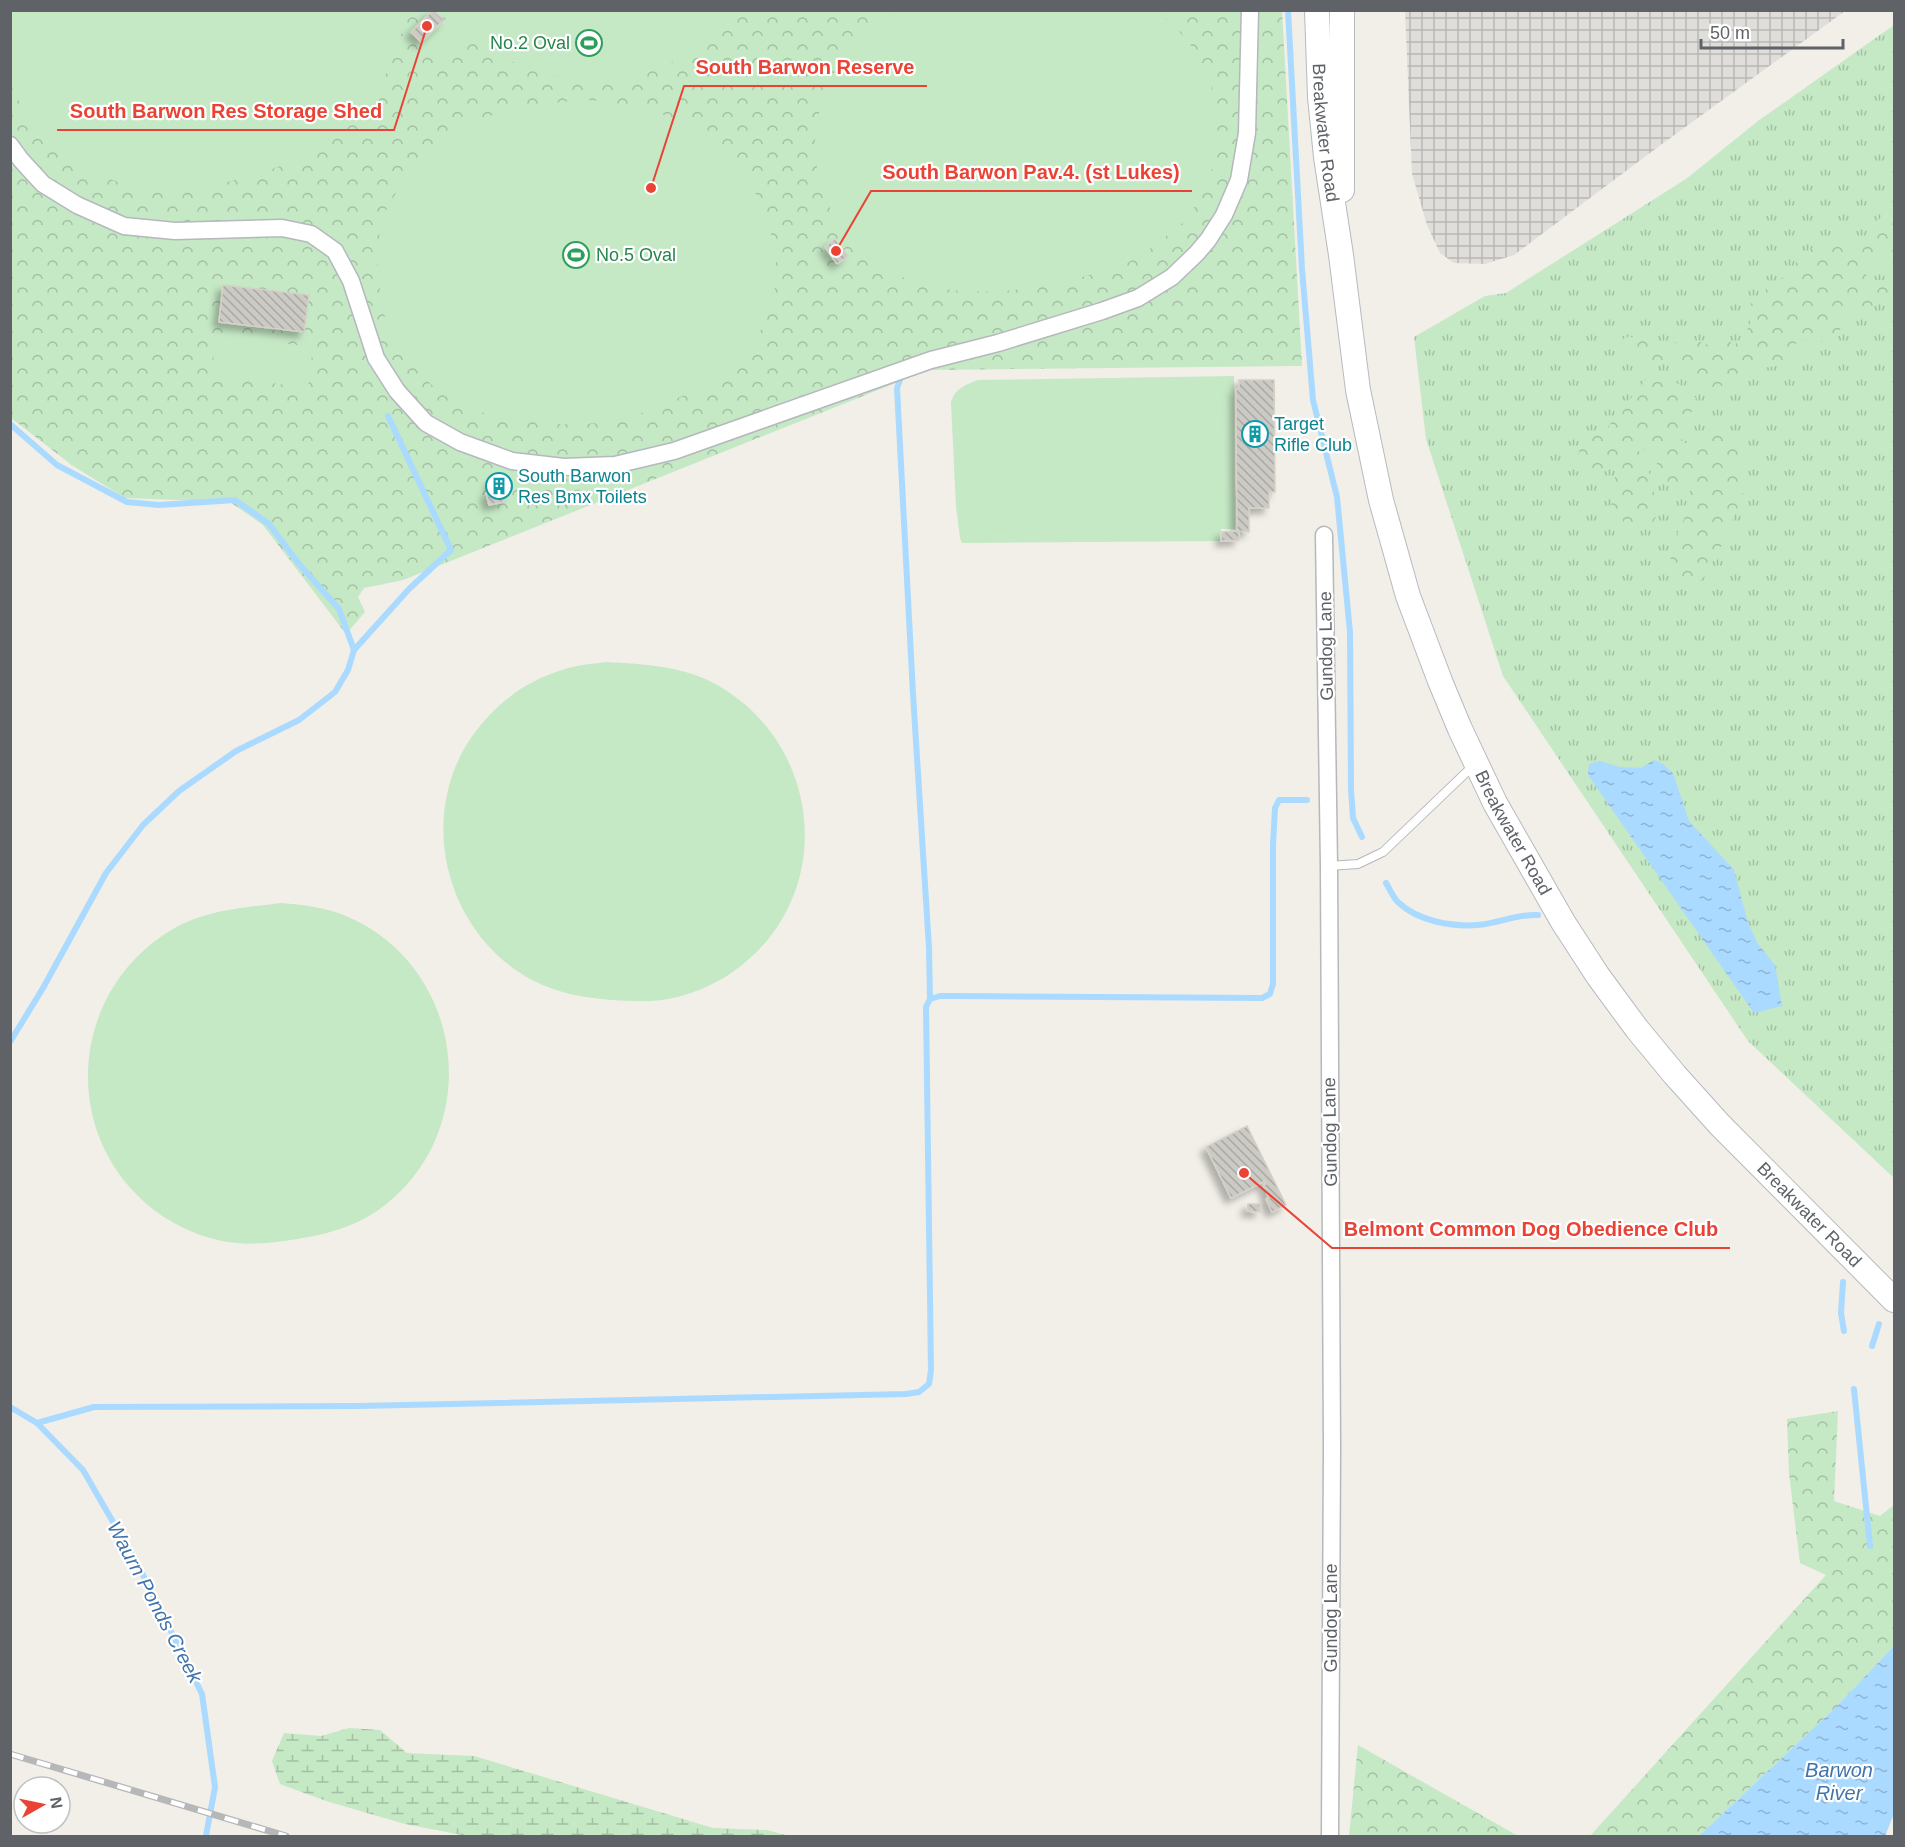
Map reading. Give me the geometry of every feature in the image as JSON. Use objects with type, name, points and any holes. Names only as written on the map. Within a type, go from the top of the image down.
[{"type":"main road","name":"Breakwater Road","points":[[1317,10],[1322,127],[1329,183],[1341,255],[1358,390],[1381,500],[1408,596],[1440,681],[1476,763],[1495,803],[1563,922],[1598,976],[1637,1029],[1720,1125],[1894,1300]]},
{"type":"main road","name":"Breakwater Road","points":[[1341,255],[1342,10]]},
{"type":"street","points":[[10,146],[43,184],[77,205],[124,226],[175,231],[282,228],[311,234],[335,251],[351,281],[376,358],[397,391],[426,423],[460,442],[512,460],[564,467],[615,465],[674,451],[932,360],[998,343],[1138,298],[1172,277],[1208,240],[1227,210],[1239,180],[1245,152],[1250,10]]},
{"type":"street","name":"Gundog Lane","points":[[1324,535],[1329,866],[1332,1449],[1330,1836]]},
{"type":"lane","points":[[1329,866],[1361,863],[1383,852],[1476,763]]},
{"type":"shaded area","points":[[1405,10],[1845,11],[1514,255],[1485,264],[1454,263],[1440,253],[1427,225],[1412,174]]},
{"type":"green space","points":[[11,10],[406,11],[392,62],[367,108],[344,131],[316,149],[284,164],[215,185],[180,189],[147,188],[109,179],[75,160],[40,130],[23,108],[10,81]]},
{"type":"green space","points":[[10,11],[1282,11],[1302,366],[928,370],[403,580],[364,588],[358,597],[365,612],[346,634],[263,525],[230,502],[125,498],[73,466],[11,418]]},
{"type":"green space","name":"No.2 Oval","points":[[443,11],[732,11],[704,41],[672,63],[635,75],[596,80],[557,76],[519,65],[484,46],[453,21],[472,40],[449,64],[423,40],[448,17]]},
{"type":"green space","points":[[897,11],[1157,11],[1183,35],[1193,48],[1202,62],[1213,92],[1215,158],[1202,194],[1188,217],[1154,246],[1129,262],[1079,278],[1046,285],[977,292],[944,289],[911,281],[882,267],[856,246],[835,217],[823,191],[815,143],[822,102],[838,66],[864,35]]},
{"type":"green space","points":[[1894,25],[1894,1178],[1748,1041],[1503,676],[1426,439],[1414,337],[1485,296],[1506,293],[1686,179],[1758,121]]},
{"type":"green space","name":"No.5 Oval","points":[[592,100],[648,110],[673,119],[697,130],[718,144],[736,162],[752,185],[764,213],[775,250],[774,292],[765,322],[749,349],[726,375],[711,384],[629,417],[590,424],[549,423],[505,418],[466,407],[440,392],[421,374],[404,353],[390,330],[384,311],[378,265],[380,232],[386,211],[398,191],[418,166],[440,144],[474,122],[517,109]]},
{"type":"green space","points":[[1894,210],[1894,262],[1876,255],[1863,268],[1869,280],[1890,280],[1894,291],[1876,305],[1854,309],[1841,319],[1840,332],[1821,342],[1799,340],[1793,347],[1799,354],[1783,365],[1763,368],[1748,359],[1739,384],[1711,387],[1696,384],[1686,374],[1663,362],[1647,361],[1636,351],[1624,346],[1623,339],[1630,336],[1636,341],[1648,341],[1656,351],[1680,350],[1683,348],[1670,339],[1679,334],[1708,345],[1715,337],[1729,339],[1733,346],[1748,328],[1751,304],[1762,292],[1789,273],[1800,257],[1816,245],[1830,240],[1842,243],[1867,236],[1878,220]]},
{"type":"green space","points":[[217,335],[313,347],[308,388],[211,375]]},
{"type":"green space","points":[[1664,373],[1696,398],[1690,417],[1684,424],[1680,440],[1696,449],[1710,446],[1707,434],[1719,428],[1738,438],[1750,453],[1742,462],[1743,494],[1723,543],[1704,577],[1687,590],[1668,570],[1676,536],[1684,519],[1690,490],[1665,485],[1653,453],[1637,447],[1651,477],[1658,514],[1651,525],[1624,522],[1611,508],[1615,475],[1623,460],[1596,477],[1577,471],[1583,434],[1607,428],[1647,378]]},
{"type":"green space","points":[[1234,376],[1235,529],[1221,529],[1220,541],[962,543],[956,506],[951,403],[957,391],[965,386],[978,380]]},
{"type":"green space","points":[[606,662],[649,665],[692,674],[719,686],[754,713],[780,747],[797,784],[804,825],[802,866],[790,905],[767,941],[734,971],[718,981],[691,993],[662,1000],[612,1000],[571,994],[532,980],[503,960],[480,935],[462,907],[450,875],[444,842],[445,808],[452,775],[467,744],[486,719],[520,689],[547,675],[567,668]]},
{"type":"green space","points":[[281,903],[322,908],[346,916],[385,939],[416,971],[436,1008],[447,1049],[448,1092],[438,1133],[417,1172],[376,1212],[346,1227],[314,1236],[262,1243],[227,1242],[181,1227],[164,1217],[130,1188],[106,1153],[92,1114],[88,1073],[94,1033],[109,995],[134,960],[168,932],[208,914]]},
{"type":"green space","points":[[1838,1411],[1834,1501],[1880,1516],[1894,1505],[1894,1646],[1837,1706],[1699,1836],[1590,1836],[1826,1575],[1800,1563],[1789,1473],[1787,1419]]},
{"type":"green space","points":[[349,1728],[380,1730],[407,1753],[474,1756],[713,1828],[767,1830],[789,1836],[467,1836],[405,1824],[326,1801],[280,1784],[272,1761],[284,1733],[321,1736]]},
{"type":"green space","points":[[1358,1745],[1365,1749],[1518,1836],[1349,1836]]},
{"type":"water","points":[[1654,760],[1673,773],[1689,821],[1734,870],[1748,923],[1758,944],[1775,965],[1782,1006],[1754,1013],[1588,775],[1589,764],[1599,761],[1620,767],[1641,768]]},
{"type":"water","name":"Barwon River","points":[[1894,1646],[1894,1814],[1885,1836],[1699,1836],[1837,1706]]},
{"type":"building","points":[[433,10],[444,20],[421,42],[411,32]]},
{"type":"building","points":[[835,239],[848,256],[837,264],[825,247]]},
{"type":"building","points":[[223,285],[309,295],[304,332],[219,322]]},
{"type":"building","name":"Target Rifle Club","points":[[1239,380],[1274,380],[1275,492],[1269,492],[1269,508],[1249,508],[1249,532],[1239,531],[1239,540],[1221,541],[1222,532],[1237,531],[1236,389],[1239,389]]},
{"type":"building","name":"South Barwon Res Bmx Toilets","points":[[504,475],[508,493],[503,502],[489,505],[486,493],[492,491],[490,481]]},
{"type":"building","points":[[1247,1126],[1286,1205],[1272,1212],[1266,1199],[1269,1198],[1263,1185],[1266,1184],[1265,1181],[1231,1198],[1206,1147]]},
{"type":"building","points":[[1248,1204],[1260,1204],[1260,1212],[1247,1211]]},
{"type":"waterway","points":[[1288,10],[1302,269],[1313,400],[1337,497],[1350,632],[1353,818],[1362,837]]},
{"type":"waterway","points":[[900,380],[897,388],[930,999]]},
{"type":"waterway","points":[[354,650],[409,589],[451,550],[388,416]]},
{"type":"waterway","name":"Waurn Ponds Creek","points":[[10,424],[57,465],[127,502],[159,505],[235,500],[269,524],[299,564],[339,609],[354,650],[348,670],[335,692],[299,720],[236,751],[179,791],[143,825],[106,873],[43,988],[10,1042]]},
{"type":"waterway","points":[[37,1423],[94,1407],[359,1406],[919,1392],[929,1384],[931,1370],[926,1007],[930,999],[940,996],[1262,998],[1270,994],[1273,984],[1275,808],[1279,800],[1307,800]]},
{"type":"waterway","points":[[1386,883],[1399,903],[1416,914],[1436,922],[1478,925],[1538,915]]},
{"type":"waterway","points":[[1843,1282],[1841,1313],[1844,1331]]},
{"type":"waterway","points":[[1872,1346],[1879,1324]]},
{"type":"waterway","points":[[1854,1389],[1870,1546]]},
{"type":"waterway","name":"Waurn Ponds Creek","points":[[10,1407],[37,1423],[83,1470],[139,1567],[202,1694],[215,1787],[206,1836]]},
{"type":"railway","points":[[10,1754],[286,1836]]},
{"type":"place","name":"South Barwon Res Storage Shed","points":[[427,26]]},
{"type":"place","name":"No.2 Oval","points":[[589,43]]},
{"type":"place","name":"South Barwon Reserve","points":[[651,188]]},
{"type":"place","name":"South Barwon Pav.4. (st Lukes)","points":[[836,251]]},
{"type":"place","name":"No.5 Oval","points":[[576,255]]},
{"type":"place","name":"Target Rifle Club","points":[[1255,434]]},
{"type":"place","name":"South Barwon Res Bmx Toilets","points":[[499,486]]},
{"type":"place","name":"Belmont Common Dog Obedience Club","points":[[1244,1173]]}]
